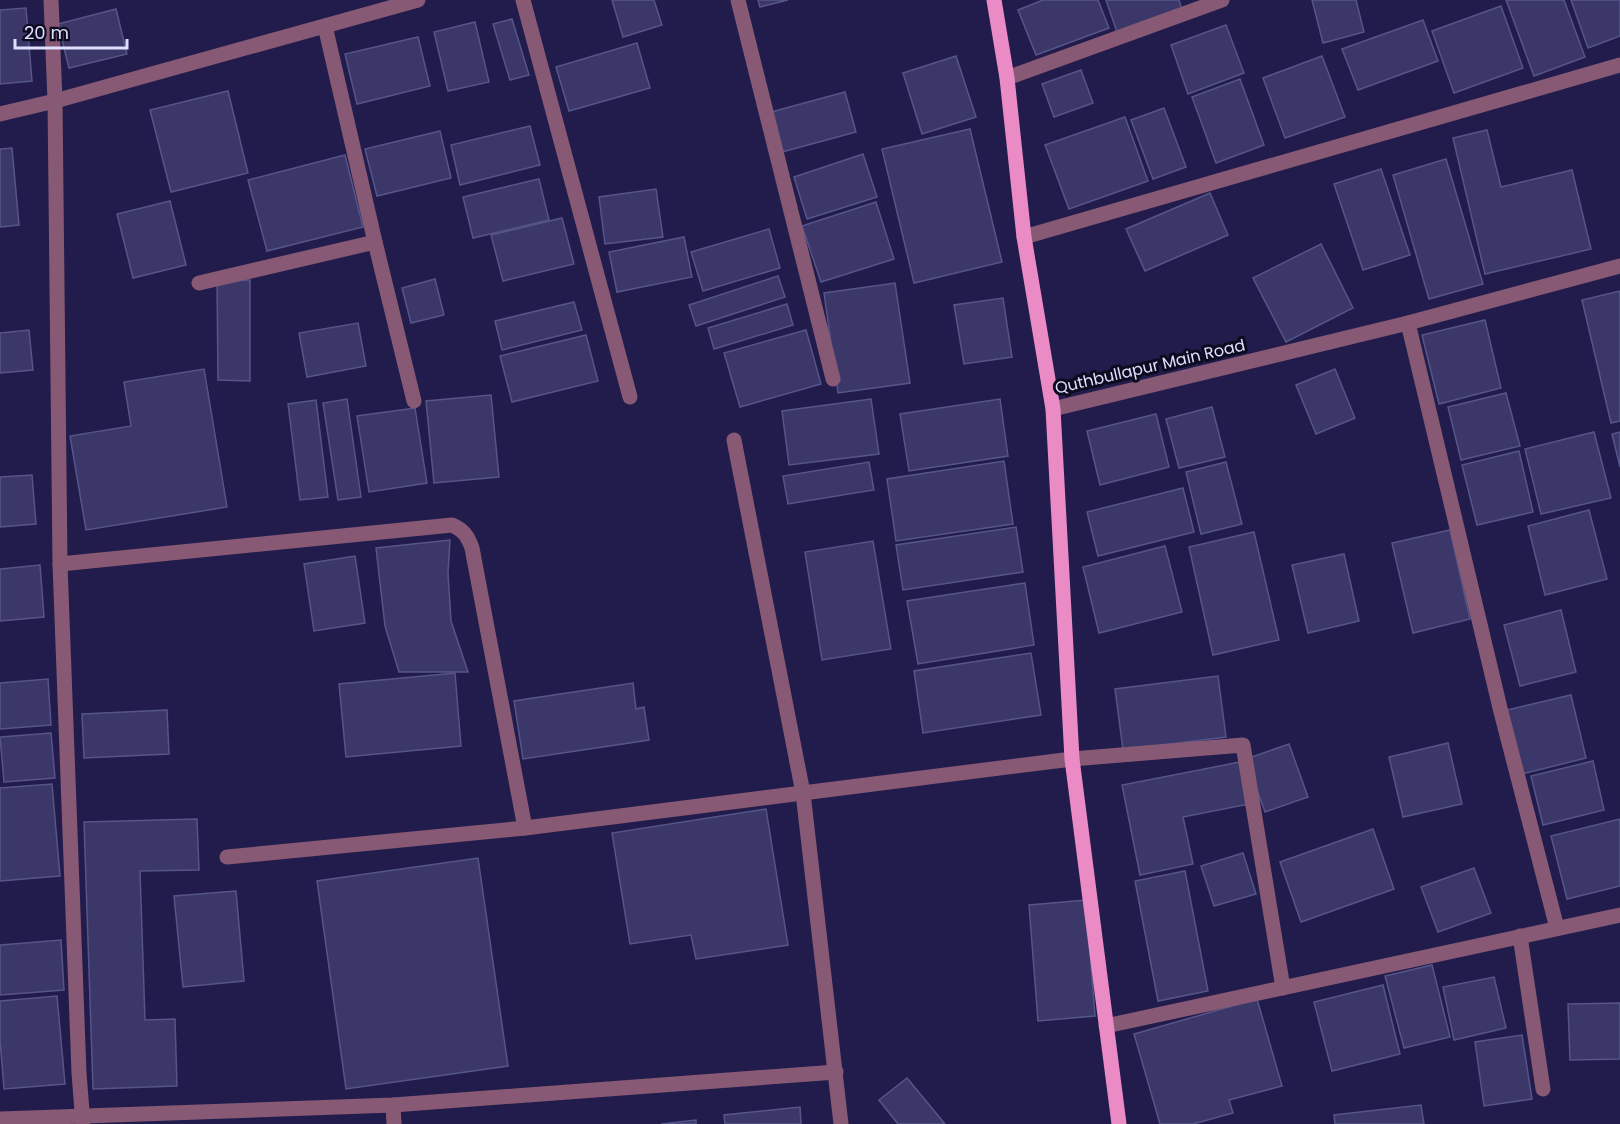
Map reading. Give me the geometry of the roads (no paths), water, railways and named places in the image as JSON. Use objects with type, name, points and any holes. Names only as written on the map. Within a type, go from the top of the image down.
[{"type":"main road","name":"Quthbullapur Main Road","points":[[994,0],[1006,78],[1024,237],[1053,409]]},
{"type":"main road","points":[[1053,409],[1072,759],[1119,1124]]},
{"type":"street","points":[[51,0],[55,101],[60,564],[83,1120]]},
{"type":"street","points":[[0,114],[55,101],[418,0]]},
{"type":"street","points":[[523,0],[630,396]]},
{"type":"street","points":[[738,0],[833,379]]},
{"type":"street","points":[[1006,78],[1222,0]]},
{"type":"street","points":[[325,26],[414,400]]},
{"type":"street","points":[[1024,237],[1620,65]]},
{"type":"street","points":[[199,283],[375,242]]},
{"type":"street","name":"Quthbullapur Main Road","points":[[1053,409],[1408,323],[1620,266]]},
{"type":"street","points":[[1408,323],[1501,712],[1557,928]]},
{"type":"street","points":[[734,440],[803,793],[842,1124]]},
{"type":"street","points":[[60,564],[452,525],[461,529],[468,537],[472,548],[525,828]]},
{"type":"street","points":[[227,857],[525,828],[1072,759],[1243,745],[1283,988]]},
{"type":"street","points":[[1106,1026],[1620,915]]},
{"type":"street","points":[[1520,936],[1544,1089]]},
{"type":"street","points":[[0,1119],[83,1120],[393,1105],[836,1072]]},
{"type":"street","points":[[393,1105],[394,1124]]}]
